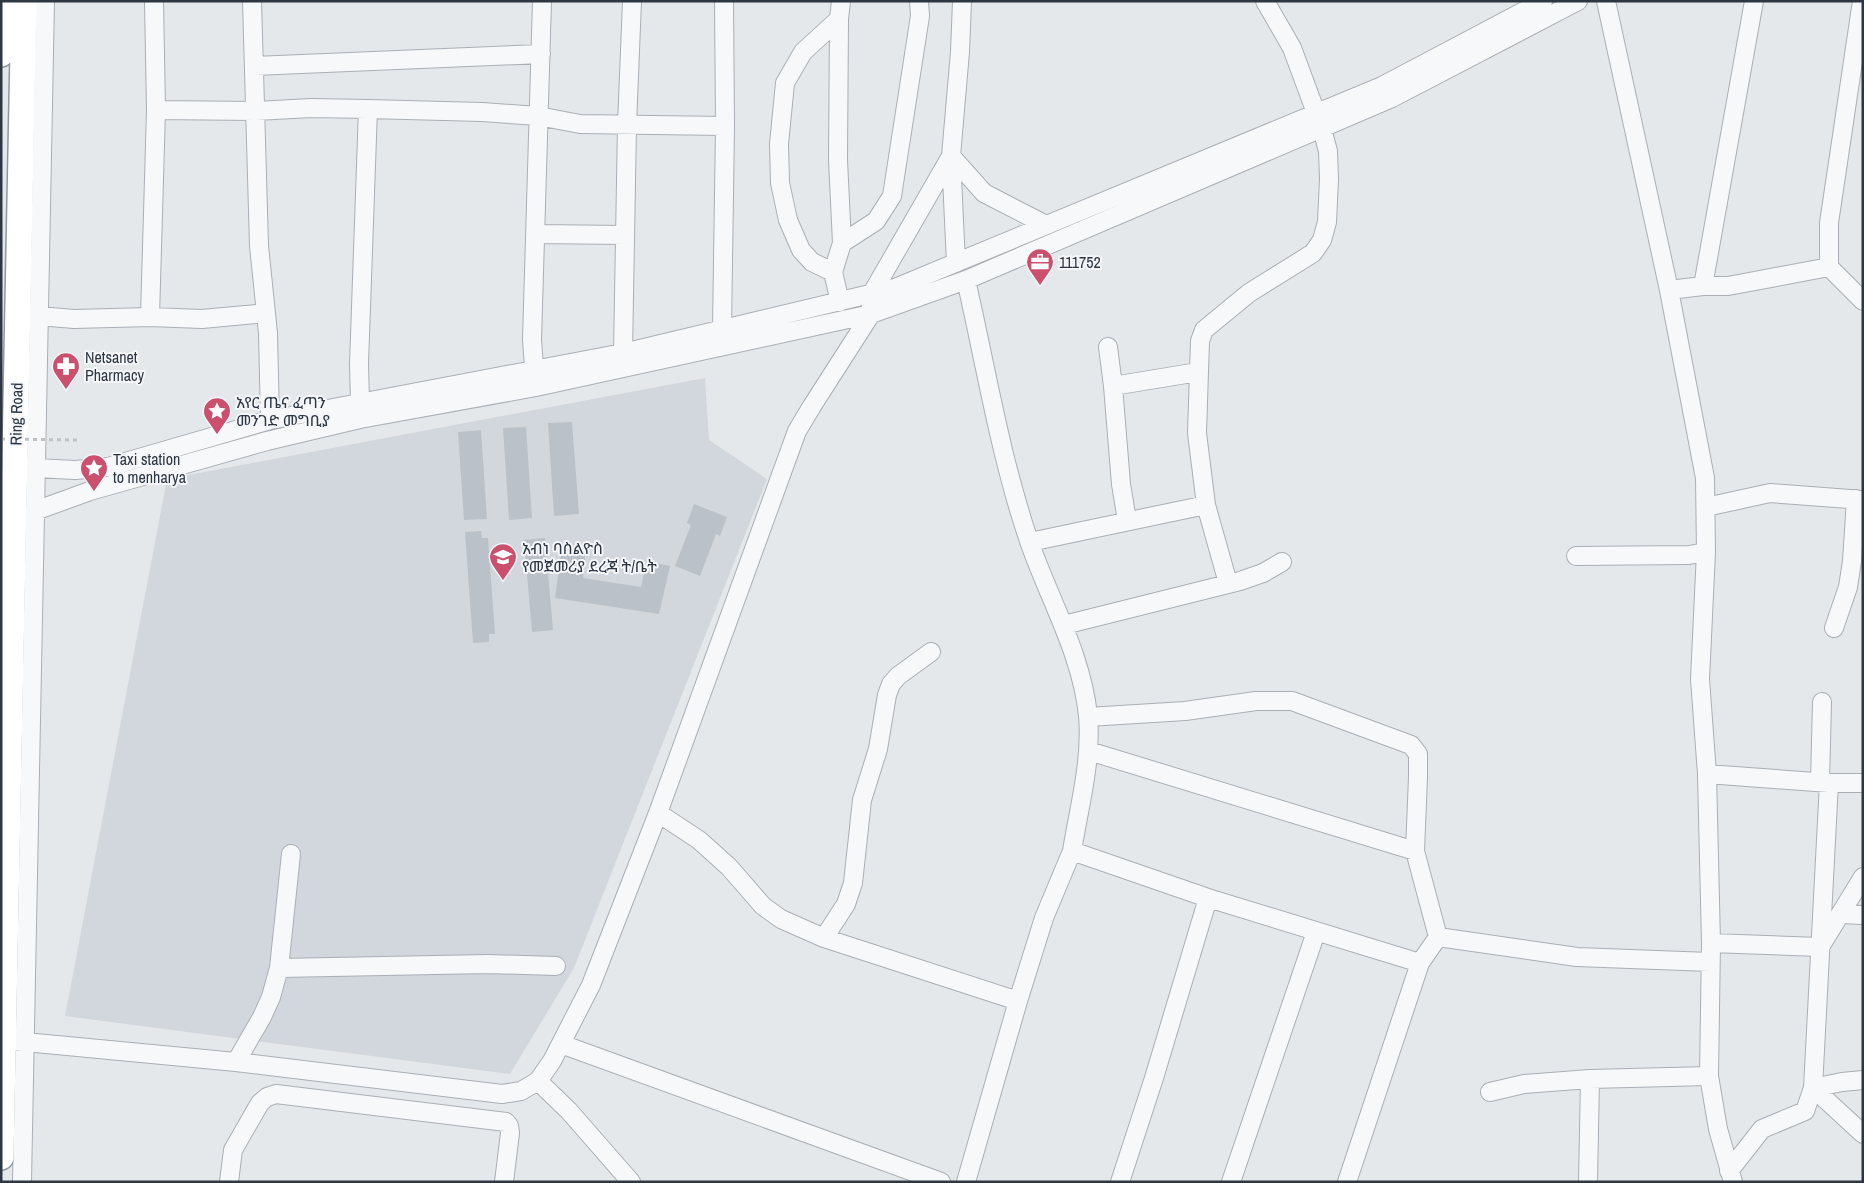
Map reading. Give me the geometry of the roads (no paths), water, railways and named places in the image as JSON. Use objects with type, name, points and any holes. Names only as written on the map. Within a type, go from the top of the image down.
[{"type":"highway","points":[[1,54],[2,1]]},
{"type":"highway","name":"Ring Road","points":[[1,1157],[14,1041],[24,1]]},
{"type":"street","points":[[22,1182],[14,1041],[35,511],[45,1]]},
{"type":"street","points":[[150,318],[156,110],[154,1]]},
{"type":"street","points":[[252,1],[259,246],[268,333],[270,420]]},
{"type":"street","points":[[536,387],[532,340],[542,1]]},
{"type":"street","points":[[623,353],[627,125],[632,1]]},
{"type":"street","points":[[722,329],[726,126],[724,1]]},
{"type":"street","points":[[840,302],[833,272],[842,243],[838,160],[839,19],[841,1]]},
{"type":"street","points":[[842,243],[876,221],[892,196],[920,16],[919,1]]},
{"type":"street","points":[[956,263],[951,156],[960,52],[962,1]]},
{"type":"street","points":[[1228,583],[1206,505],[1197,433],[1200,341],[1204,330],[1249,293],[1313,253],[1322,240],[1327,222],[1328,151],[1292,48],[1265,1]]},
{"type":"street","points":[[35,511],[90,491],[266,441],[360,418],[536,387],[871,314],[966,280],[1319,121],[1543,1]]},
{"type":"street","points":[[36,468],[75,470],[108,467],[270,420],[623,353],[895,288],[1046,225],[1319,121],[1392,98],[1578,1]]},
{"type":"street","points":[[1606,1],[1669,290],[1705,478],[1706,552],[1700,679],[1707,774],[1711,942],[1709,1076],[1718,1129],[1731,1177]]},
{"type":"street","points":[[1703,286],[1754,1]]},
{"type":"street","points":[[1862,1],[1829,223],[1829,267],[1863,301]]},
{"type":"street","points":[[833,272],[812,262],[800,250],[788,220],[780,182],[779,144],[785,83],[803,52],[839,19]]},
{"type":"street","points":[[254,66],[541,54]]},
{"type":"street","points":[[156,110],[256,111],[311,108],[482,112],[538,116],[580,124],[726,126]]},
{"type":"street","points":[[360,402],[359,364],[368,109]]},
{"type":"street","points":[[14,1041],[236,1062],[502,1094],[521,1091],[538,1081],[552,1061],[591,985],[658,813],[797,431],[871,314],[871,294],[951,156]]},
{"type":"street","points":[[951,156],[984,192],[1046,225]]},
{"type":"street","points":[[536,234],[625,234]]},
{"type":"street","points":[[1669,290],[1703,286],[1728,286],[1829,267]]},
{"type":"street","points":[[966,280],[1004,459],[1030,542],[1064,625],[1082,682],[1088,718],[1089,751],[1072,851],[1044,918],[966,1182]]},
{"type":"street","points":[[39,316],[93,319],[202,319],[266,313]]},
{"type":"street","points":[[1108,347],[1121,484],[1127,521]]},
{"type":"street","points":[[1113,386],[1198,372]]},
{"type":"street","points":[[1706,507],[1770,493],[1859,499],[1848,587],[1834,628]]},
{"type":"street","points":[[1030,542],[1206,505]]},
{"type":"street","points":[[1576,556],[1689,555],[1706,552]]},
{"type":"street","points":[[1064,625],[1240,581],[1264,572],[1282,562]]},
{"type":"street","points":[[824,938],[846,904],[852,883],[862,800],[878,749],[887,695],[891,684],[898,676],[931,652]]},
{"type":"street","points":[[1088,718],[1185,711],[1256,701],[1292,701],[1411,745],[1418,754],[1415,852],[1438,937],[1420,963],[1347,1182]]},
{"type":"street","points":[[1731,1177],[1762,1130],[1805,1110],[1813,1088],[1825,782],[1822,702]]},
{"type":"street","points":[[1089,751],[1415,852]]},
{"type":"street","points":[[1707,774],[1863,783]]},
{"type":"street","points":[[658,813],[699,840],[730,867],[771,913],[781,919],[824,938],[1018,1001]]},
{"type":"street","points":[[1072,851],[1208,898],[1420,963]]},
{"type":"street","points":[[236,1062],[262,1017],[271,996],[279,968],[291,854]]},
{"type":"street","points":[[1820,947],[1863,877]]},
{"type":"street","points":[[1120,1182],[1154,1078],[1208,898]]},
{"type":"street","points":[[1841,914],[1863,915]]},
{"type":"street","points":[[1231,1182],[1316,932]]},
{"type":"street","points":[[1438,937],[1577,957],[1710,962]]},
{"type":"street","points":[[1711,942],[1820,947]]},
{"type":"street","points":[[279,968],[488,964],[556,966]]},
{"type":"street","points":[[561,1044],[941,1182]]},
{"type":"street","points":[[1490,1092],[1524,1084],[1590,1079],[1709,1076]]},
{"type":"street","points":[[1588,1182],[1590,1079]]},
{"type":"street","points":[[1813,1088],[1863,1080]]},
{"type":"street","points":[[538,1081],[568,1111],[631,1182]]},
{"type":"street","points":[[1813,1088],[1863,1134]]},
{"type":"street","points":[[229,1182],[233,1150],[260,1103],[267,1097],[276,1094],[506,1122],[510,1126],[510,1133],[504,1182]]},
{"type":"place","name":"111752","points":[[1040,286]]},
{"type":"place","name":"Netsanet Pharmacy","points":[[66,390]]},
{"type":"place","name":"አየር ጤና ፈጣን መንገድ መግቢያ","points":[[217,435]]},
{"type":"place","name":"Taxi station to menharya","points":[[94,492]]},
{"type":"place","name":"አብነ ባስልዮስ የመጀመሪያ ደረጃ ት/ቤት","points":[[503,581]]}]
